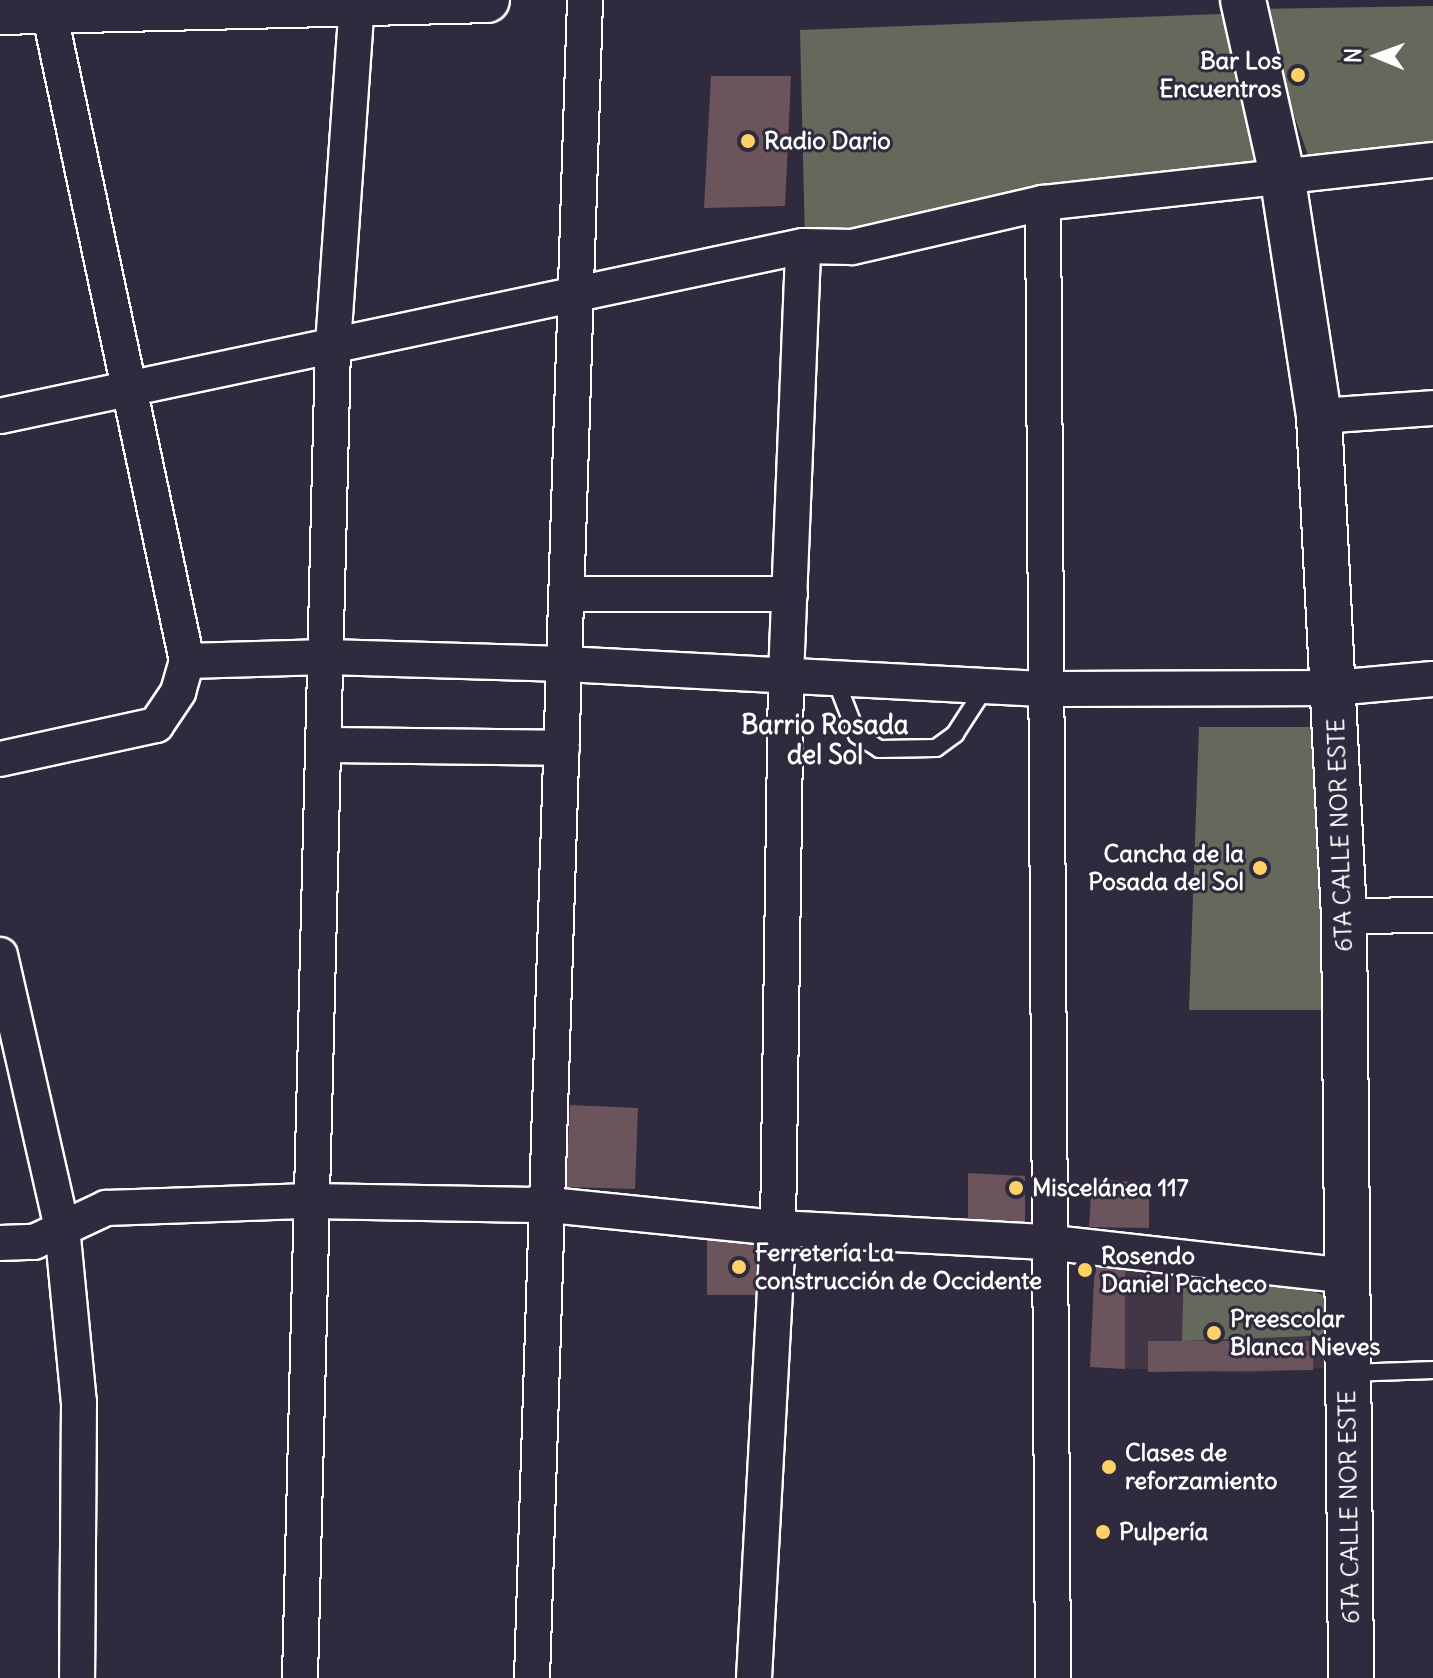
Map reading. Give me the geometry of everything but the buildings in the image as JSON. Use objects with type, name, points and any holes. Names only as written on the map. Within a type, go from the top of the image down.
[{"type":"main road","points":[[0,12],[171,3],[357,4],[487,0]]},
{"type":"main road","name":"6TA CALLE NOR ESTE","points":[[1243,0],[1282,174],[1319,416],[1344,916],[1351,1678]]},
{"type":"street","points":[[532,1678],[550,1205],[585,0]]},
{"type":"street","points":[[300,1678],[310,1201],[326,745],[333,345],[357,4]]},
{"type":"street","points":[[0,759],[156,725],[178,692],[187,661],[49,11]]},
{"type":"street","points":[[0,416],[803,246],[852,247],[1043,203],[1282,174],[1433,160]]},
{"type":"street","points":[[1043,203],[1045,1242],[1053,1678]]},
{"type":"street","points":[[754,1678],[778,1228],[786,676],[803,246]]},
{"type":"street","points":[[1319,416],[1433,408]]},
{"type":"street","points":[[568,594],[790,594]]},
{"type":"street","points":[[187,661],[327,657],[565,664],[1046,689],[1334,688],[1433,679]]},
{"type":"street","points":[[326,745],[562,748]]},
{"type":"street","points":[[1344,916],[1433,915]]},
{"type":"street","points":[[0,955],[62,1227],[79,1402],[77,1678]]},
{"type":"street","points":[[0,1243],[34,1242],[106,1208],[310,1201],[550,1205],[778,1228],[1045,1242],[1348,1276]]},
{"type":"lane","points":[[835,678],[857,735],[879,749],[936,748],[955,734],[986,686]]},
{"type":"lane","points":[[1348,1373],[1433,1370]]},
{"type":"shaded area","name":"Preescolar Blanca Nieves","points":[[1095,1260],[1336,1299],[1337,1367],[1249,1373],[1090,1367]]},
{"type":"green space","points":[[1433,6],[1433,146],[1309,158],[1257,9]]},
{"type":"green space","points":[[1246,13],[1255,161],[1049,191],[805,243],[800,30]]},
{"type":"green space","name":"Cancha de la Posada del Sol","points":[[1199,727],[1319,727],[1333,1010],[1189,1010]]},
{"type":"green space","points":[[1184,1262],[1256,1273],[1336,1299],[1337,1335],[1182,1341]]},
{"type":"place","name":"Bar Los Encuentros","points":[[1298,75]]},
{"type":"place","name":"Radio Dario","points":[[748,141]]},
{"type":"place","name":"Cancha de la Posada del Sol","points":[[1260,868]]},
{"type":"place","name":"Miscelánea 117","points":[[1016,1188]]},
{"type":"place","name":"Ferretería La construcción de Occidente","points":[[739,1267]]},
{"type":"place","name":"Rosendo Daniel Pacheco","points":[[1085,1270]]},
{"type":"place","name":"Preescolar Blanca Nieves","points":[[1214,1333]]},
{"type":"place","name":"Clases de reforzamiento","points":[[1109,1467]]},
{"type":"place","name":"Pulpería","points":[[1103,1532]]},
{"type":"district","name":"Barrio Rosada del Sol","points":[[825,740]]}]
